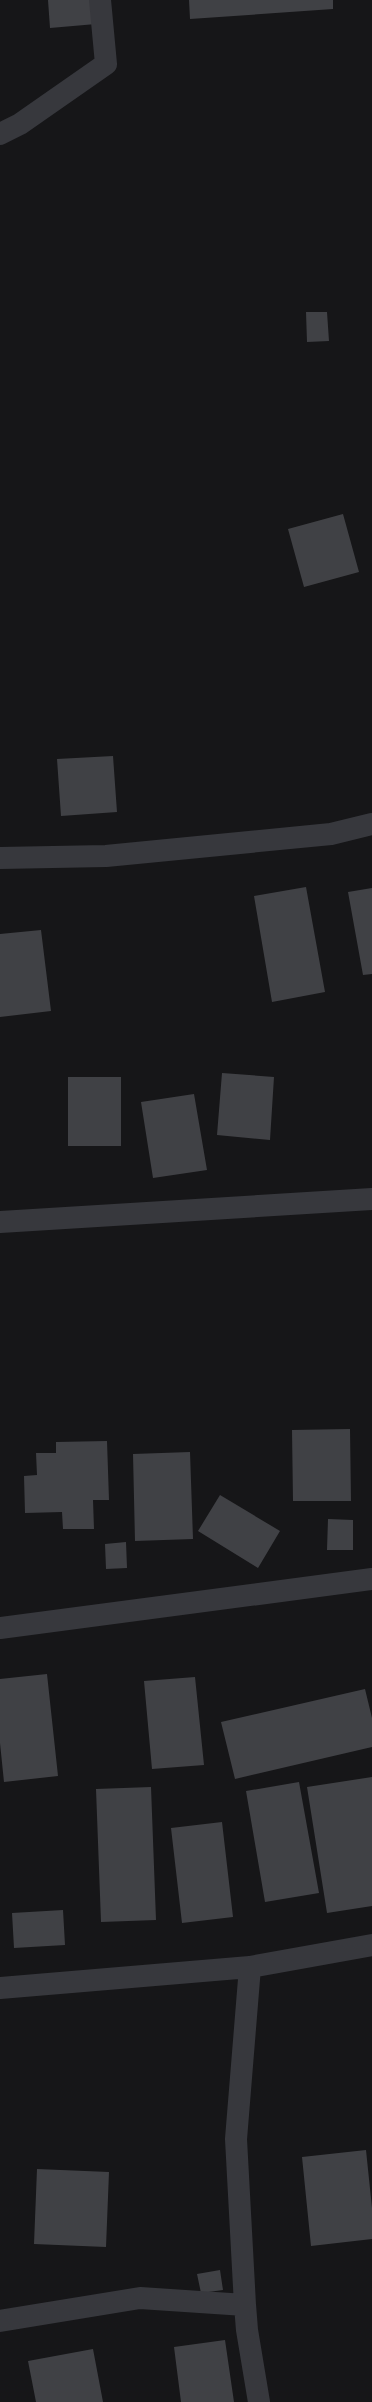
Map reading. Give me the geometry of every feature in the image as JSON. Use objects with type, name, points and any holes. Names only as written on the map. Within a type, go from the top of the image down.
[{"type":"street","points":[[0,134],[20,124],[106,64],[100,0]]},
{"type":"street","points":[[0,858],[121,854],[331,834],[372,824]]},
{"type":"street","points":[[0,1222],[372,1199]]},
{"type":"street","points":[[0,1628],[372,1579]]},
{"type":"street","points":[[0,1988],[250,1967],[372,1945]]},
{"type":"street","points":[[250,1967],[236,2139],[247,2330],[259,2402]]},
{"type":"street","points":[[0,2321],[140,2298],[245,2305]]},
{"type":"building","points":[[48,0],[94,0],[96,24],[50,28]]},
{"type":"building","points":[[189,0],[333,0],[333,9],[190,19]]},
{"type":"building","points":[[306,312],[327,312],[329,341],[307,342]]},
{"type":"building","points":[[343,514],[359,572],[304,587],[288,529]]},
{"type":"building","points":[[113,756],[117,812],[61,816],[57,759]]},
{"type":"building","points":[[306,887],[325,992],[272,1002],[254,896]]},
{"type":"building","points":[[372,888],[372,974],[363,975],[348,892]]},
{"type":"building","points":[[41,930],[51,1011],[0,1017],[0,934]]},
{"type":"building","points":[[222,1073],[274,1077],[270,1140],[217,1135]]},
{"type":"building","points":[[68,1077],[121,1077],[121,1146],[68,1146]]},
{"type":"building","points":[[194,1094],[207,1170],[153,1178],[141,1102]]},
{"type":"building","points":[[350,1429],[351,1501],[293,1501],[292,1430]]},
{"type":"building","points":[[107,1441],[109,1500],[93,1500],[94,1529],[63,1529],[62,1512],[25,1513],[24,1476],[37,1475],[36,1453],[56,1453],[56,1442]]},
{"type":"building","points":[[190,1452],[193,1539],[135,1541],[133,1454]]},
{"type":"building","points":[[220,1495],[280,1531],[258,1568],[198,1531]]},
{"type":"building","points":[[328,1519],[353,1520],[353,1550],[327,1550]]},
{"type":"building","points":[[126,1542],[127,1568],[106,1569],[105,1544]]},
{"type":"building","points":[[47,1674],[58,1776],[4,1782],[0,1743],[0,1679]]},
{"type":"building","points":[[195,1677],[204,1765],[152,1769],[144,1681]]},
{"type":"building","points":[[365,1689],[372,1718],[372,1747],[235,1779],[221,1722]]},
{"type":"building","points":[[372,1777],[372,1906],[327,1913],[307,1787]]},
{"type":"building","points":[[299,1782],[319,1893],[265,1902],[246,1791]]},
{"type":"building","points":[[151,1787],[156,1920],[101,1922],[96,1789]]},
{"type":"building","points":[[222,1822],[233,1917],[182,1923],[171,1828]]},
{"type":"building","points":[[63,1910],[65,1945],[14,1948],[12,1913]]},
{"type":"building","points":[[366,2150],[372,2208],[372,2239],[311,2246],[302,2157]]},
{"type":"building","points":[[37,2169],[109,2172],[106,2247],[34,2244]]},
{"type":"building","points":[[220,2270],[223,2290],[201,2293],[197,2274]]},
{"type":"building","points":[[225,2340],[234,2402],[181,2402],[174,2347]]},
{"type":"building","points":[[93,2349],[103,2402],[36,2402],[28,2361]]}]
